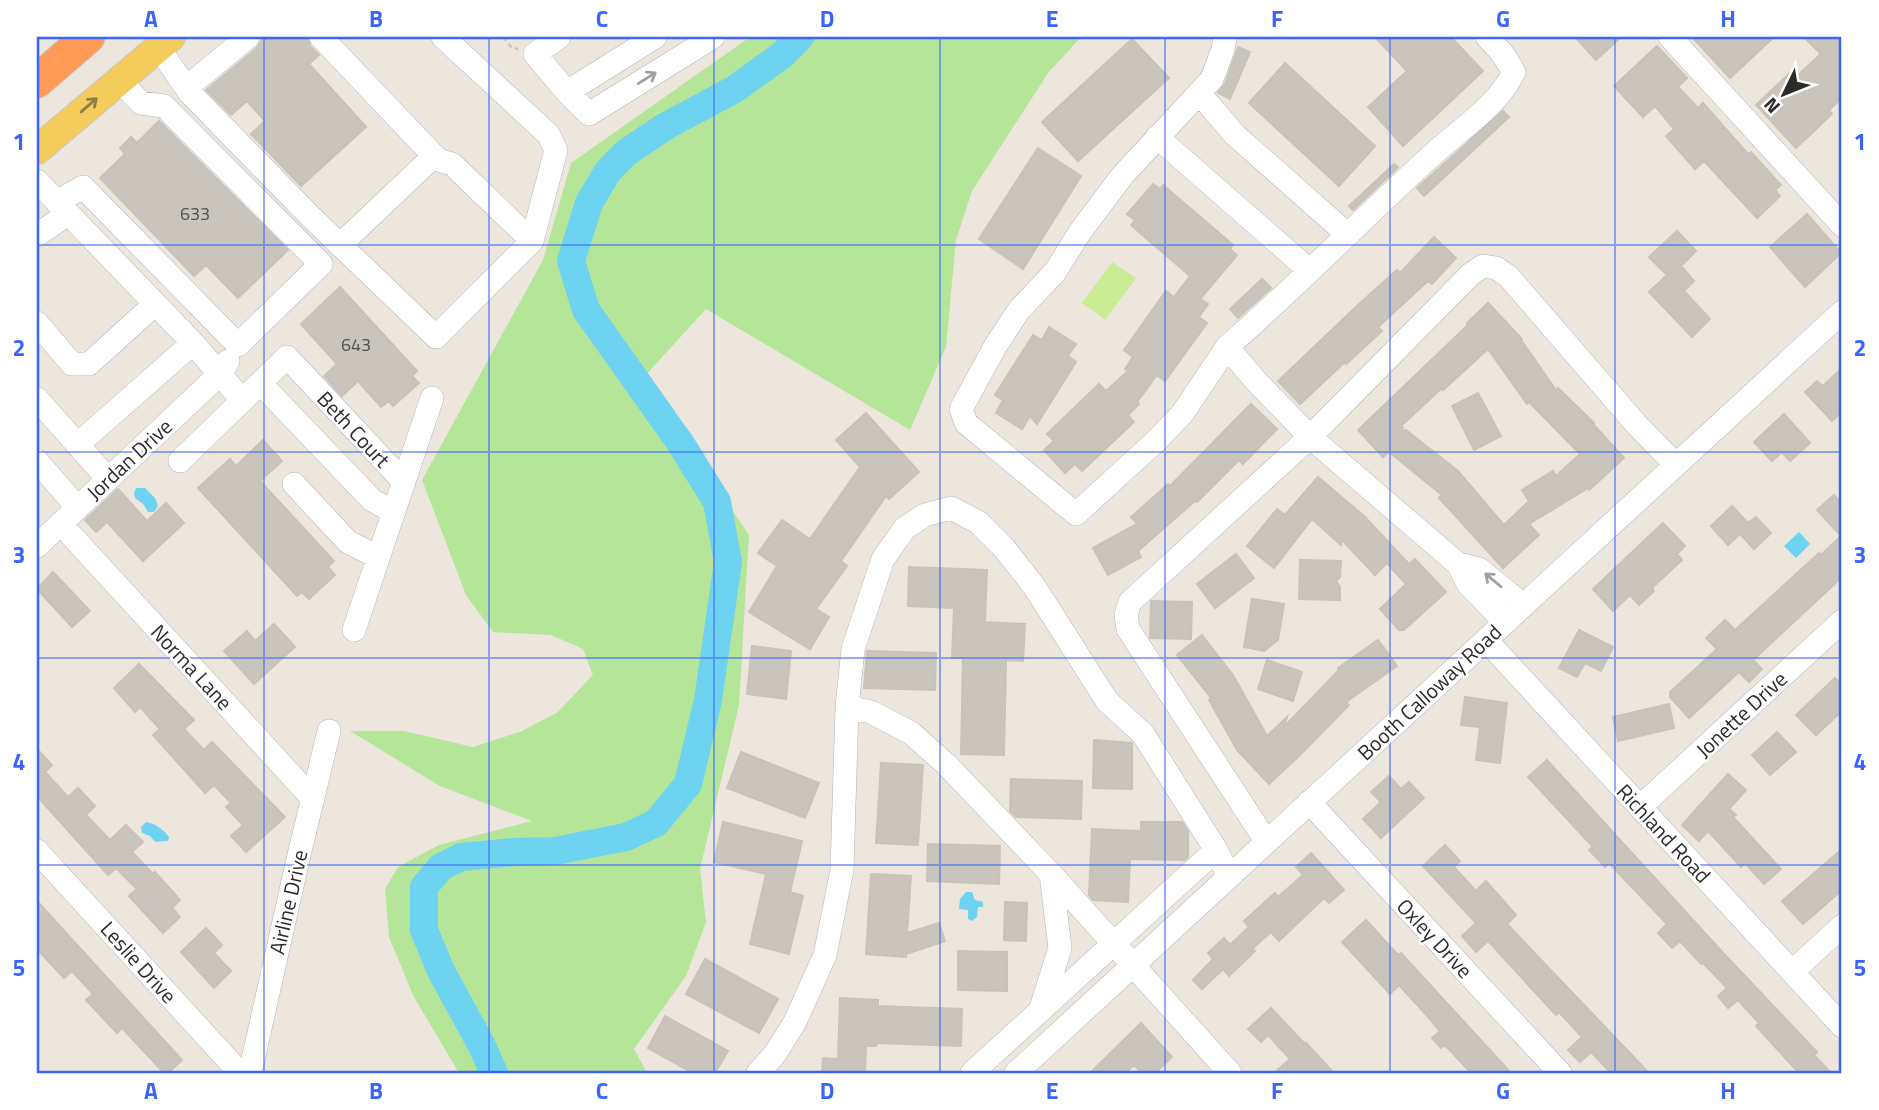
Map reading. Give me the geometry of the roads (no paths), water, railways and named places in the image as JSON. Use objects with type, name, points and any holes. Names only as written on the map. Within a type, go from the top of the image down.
[{"type":"highway","points":[[37,81],[88,37]]},
{"type":"main road","points":[[37,150],[164,42]]},
{"type":"street","points":[[187,88],[248,37]]},
{"type":"street","points":[[321,37],[438,160],[452,164],[532,241]]},
{"type":"street","points":[[164,42],[187,88],[340,245],[436,337],[532,241],[556,150],[548,134],[443,37]]},
{"type":"street","points":[[559,37],[535,54],[566,92],[589,114],[713,37]]},
{"type":"street","points":[[566,92],[655,37]]},
{"type":"street","points":[[1225,37],[1212,79],[1122,176],[1080,232],[1055,272],[1019,310],[996,345],[961,410],[966,423],[1076,514],[1182,414],[1227,347],[1278,303],[1309,270],[1508,85],[1514,72],[1502,53],[1487,37]]},
{"type":"street","points":[[1670,37],[1842,225]]},
{"type":"street","name":"Jordan Drive","points":[[40,537],[77,508],[221,373],[238,345],[321,264],[164,106],[141,103],[119,80]]},
{"type":"street","points":[[1199,93],[1235,135],[1347,234]]},
{"type":"street","points":[[1157,137],[1309,270]]},
{"type":"street","points":[[340,245],[434,156]]},
{"type":"street","points":[[37,181],[193,343],[242,400]]},
{"type":"street","points":[[37,235],[83,187],[238,345]]},
{"type":"street","points":[[1266,841],[1128,629],[1126,615],[1130,602],[1310,437],[1471,274],[1483,266],[1496,268],[1507,276],[1637,425],[1676,465]]},
{"type":"street","points":[[37,323],[72,364],[89,364],[155,304]]},
{"type":"street","name":"Booth Calloway Road","points":[[1016,1073],[1842,312]]},
{"type":"street","points":[[77,445],[193,343]]},
{"type":"street","points":[[1227,347],[1310,437],[1458,564],[1468,584],[1505,622]]},
{"type":"street","name":"Beth Court","points":[[260,383],[286,357],[404,482]]},
{"type":"street","points":[[180,461],[260,383],[372,500],[394,512]]},
{"type":"street","points":[[354,630],[432,398]]},
{"type":"street","points":[[37,399],[108,479]]},
{"type":"street","points":[[37,461],[77,508]]},
{"type":"street","points":[[294,484],[348,542],[378,557]]},
{"type":"street","points":[[758,1073],[775,1054],[795,1022],[825,955],[842,870],[847,707],[853,649],[883,559],[905,528],[925,515],[951,508],[978,522],[1004,548],[1034,586],[1107,701],[1143,734],[1216,850],[1229,876]]},
{"type":"street","name":"Norma Lane","points":[[71,535],[313,799]]},
{"type":"street","points":[[1458,564],[1479,569],[1523,605]]},
{"type":"street","name":"Jonette Drive","points":[[1640,807],[1842,621]]},
{"type":"street","name":"Richland Road","points":[[1486,640],[1842,1026]]},
{"type":"street","points":[[847,707],[871,712],[911,733],[946,764],[1051,873],[1230,1073]]},
{"type":"street","name":"Airline Drive","points":[[250,1073],[329,732]]},
{"type":"street","name":"Oxley Drive","points":[[1309,802],[1560,1073]]},
{"type":"street","points":[[972,1073],[1216,850]]},
{"type":"street","name":"Leslie Drive","points":[[37,851],[240,1073]]},
{"type":"street","points":[[1040,1011],[1060,947],[1051,873]]},
{"type":"street","points":[[1792,972],[1842,926]]},
{"type":"water","points":[[136,488],[145,488],[155,498],[158,506],[154,512],[148,512],[135,498]]},
{"type":"water","points":[[1799,532],[1810,544],[1796,558],[1784,546]]},
{"type":"water","points":[[146,822],[162,829],[169,837],[168,841],[155,842],[142,833],[141,827]]},
{"type":"water","points":[[966,892],[972,892],[975,900],[983,902],[983,907],[978,907],[977,917],[972,921],[968,919],[968,910],[959,909],[960,899]]},
{"type":"waterway","points":[[494,1073],[441,971],[424,930],[424,887],[441,867],[461,857],[555,851],[626,837],[656,823],[688,784],[708,700],[728,562],[717,502],[681,444],[586,310],[571,261],[589,203],[608,171],[627,152],[666,126],[735,89],[782,55],[800,37]]}]
